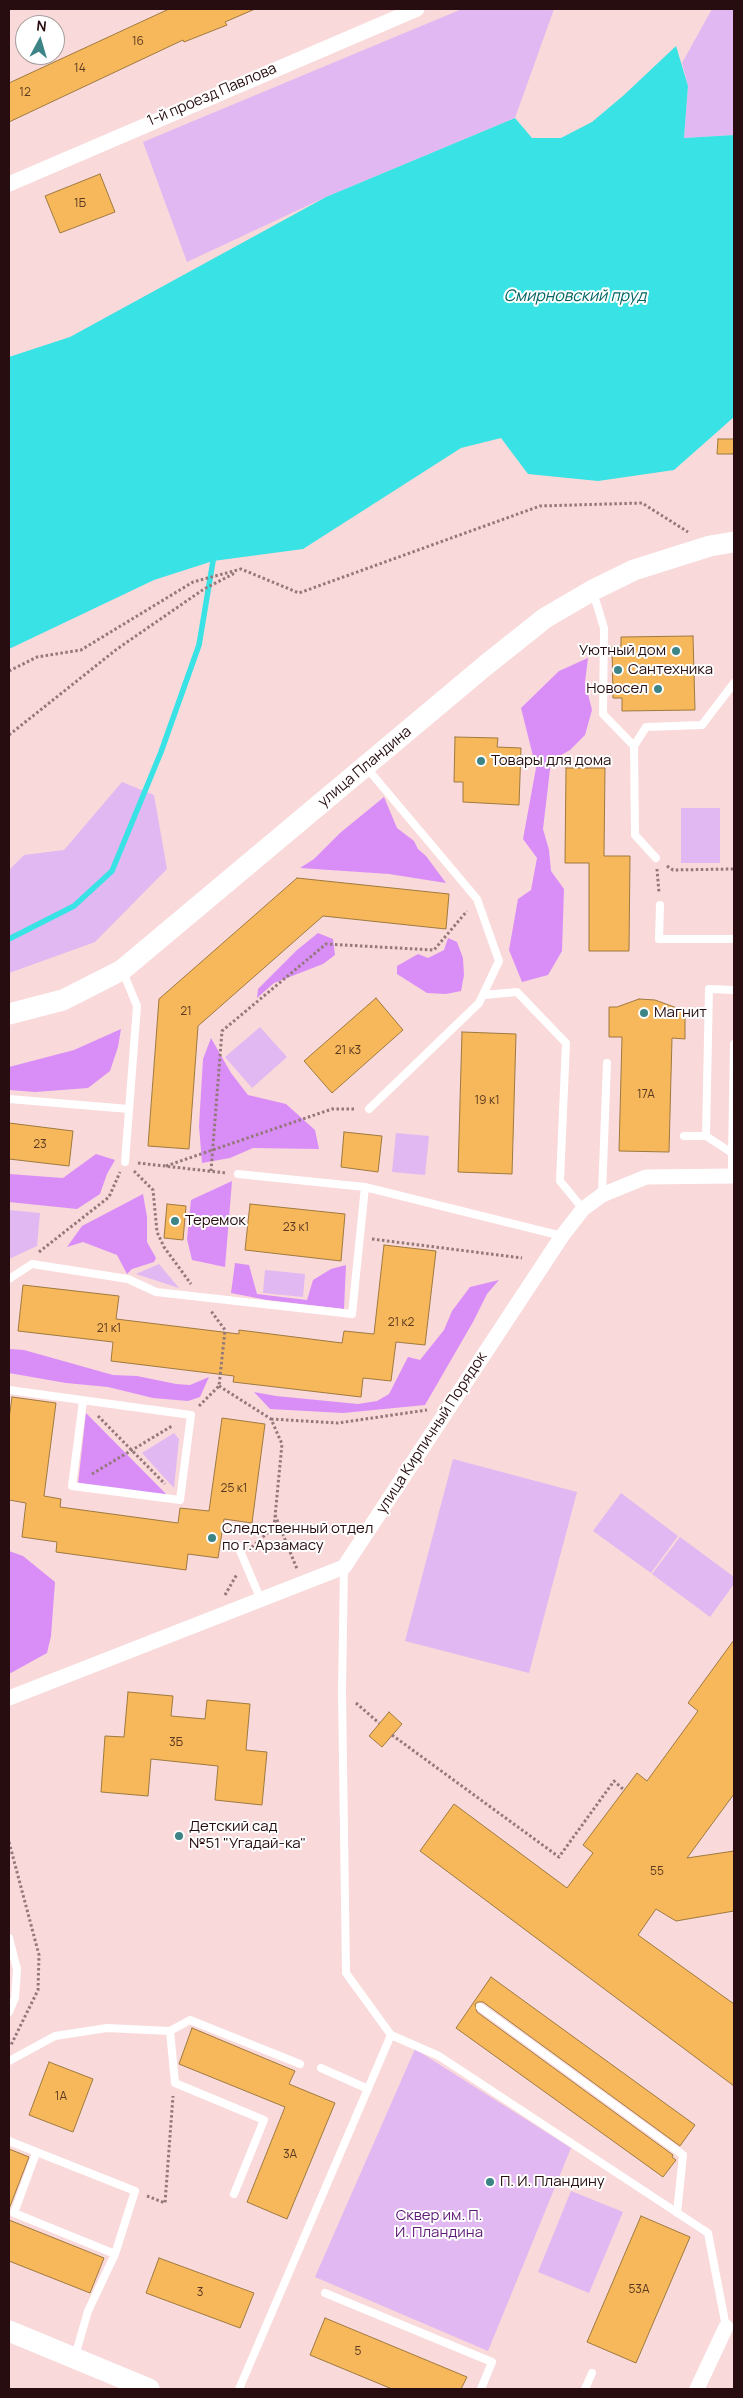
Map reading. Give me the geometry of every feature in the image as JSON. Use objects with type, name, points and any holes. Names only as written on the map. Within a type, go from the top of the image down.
[{"type":"street","name":"1-й проезд Павлова","points":[[9,184],[417,9]]},
{"type":"street","name":"улица Пландина","points":[[9,1014],[63,1000],[122,970],[486,665],[541,622],[593,590],[634,570],[710,546],[734,542]]},
{"type":"street","name":"улица Кирпичный Порядок","points":[[344,1567],[562,1236],[583,1209],[602,1195],[646,1177],[733,1176]]},
{"type":"street","points":[[9,1698],[344,1567]]},
{"type":"street","points":[[697,2389],[730,2323]]},
{"type":"street","points":[[9,2331],[150,2389]]},
{"type":"lane","points":[[593,590],[604,628],[602,714],[634,746]]},
{"type":"lane","points":[[656,858],[635,835],[634,746],[646,727],[702,725],[734,683]]},
{"type":"lane","points":[[366,767],[477,899],[499,961],[479,1003],[369,1109]]},
{"type":"lane","points":[[660,905],[659,939],[734,939]]},
{"type":"lane","points":[[122,970],[137,1006],[125,1162]]},
{"type":"lane","points":[[706,1136],[709,989],[734,990]]},
{"type":"lane","points":[[484,994],[517,992],[566,1043],[560,1180],[583,1209]]},
{"type":"lane","points":[[733,1176],[734,1044]]},
{"type":"lane","points":[[602,1195],[607,1063]]},
{"type":"lane","points":[[9,1099],[129,1109]]},
{"type":"lane","points":[[684,1136],[706,1136],[732,1153]]},
{"type":"lane","points":[[238,1174],[365,1188],[562,1236]]},
{"type":"lane","points":[[9,1279],[32,1264],[128,1279],[156,1292],[352,1314],[365,1188]]},
{"type":"lane","points":[[9,1390],[191,1415],[180,1500],[72,1486],[83,1401]]},
{"type":"lane","points":[[238,1546],[260,1600]]},
{"type":"lane","points":[[344,1567],[342,1691],[346,1973],[391,2035],[439,2056],[708,2233],[730,2323]]},
{"type":"lane","points":[[9,1938],[17,1968],[15,1998],[9,2012]]},
{"type":"lane","points":[[480,2007],[683,2154],[677,2213]]},
{"type":"lane","points":[[9,2061],[55,2036],[106,2028],[170,2031],[190,2020],[300,2064]]},
{"type":"lane","points":[[170,2031],[175,2083],[264,2120],[234,2194]]},
{"type":"lane","points":[[239,2389],[391,2035]]},
{"type":"lane","points":[[320,2068],[368,2089]]},
{"type":"lane","points":[[9,2141],[135,2191],[115,2254],[88,2311],[75,2358]]},
{"type":"lane","points":[[36,2152],[14,2213],[115,2254]]},
{"type":"lane","points":[[325,2293],[492,2362],[482,2389]]},
{"type":"lane","points":[[585,2389],[592,2373]]},
{"type":"path","points":[[9,671],[37,656],[81,650],[192,582],[241,570],[299,593],[540,506],[642,503],[710,546]]},
{"type":"path","points":[[9,736],[116,649],[204,589],[241,570]]},
{"type":"path","points":[[656,858],[673,870],[732,869],[734,871]]},
{"type":"path","points":[[656,858],[660,905]]},
{"type":"path","points":[[211,1171],[222,1031],[326,944],[434,950],[477,899]]},
{"type":"path","points":[[166,1166],[332,1108],[369,1109]]},
{"type":"path","points":[[125,1162],[238,1174]]},
{"type":"path","points":[[31,1257],[46,1248],[108,1198],[125,1162]]},
{"type":"path","points":[[72,1486],[191,1415],[219,1386],[225,1330],[164,1247],[157,1232],[153,1190],[125,1162]]},
{"type":"path","points":[[360,1237],[522,1258]]},
{"type":"path","points":[[219,1386],[271,1419],[338,1423],[428,1410]]},
{"type":"path","points":[[83,1401],[180,1500]]},
{"type":"path","points":[[220,1603],[252,1547],[274,1527],[282,1444],[271,1419]]},
{"type":"path","points":[[275,1514],[302,1583]]},
{"type":"path","points":[[342,1691],[379,1723]]},
{"type":"path","points":[[392,1735],[559,1857],[614,1781],[624,1790]]},
{"type":"path","points":[[135,2191],[165,2203],[175,2083]]},
{"type":"green space","points":[[462,9],[554,9],[515,118],[326,197],[187,262],[143,142]]},
{"type":"green space","points":[[712,9],[734,9],[734,135],[684,138],[688,86],[682,63]]},
{"type":"green space","points":[[122,782],[154,795],[167,869],[95,942],[9,973],[9,870],[24,855],[64,850]]},
{"type":"green space","points":[[681,808],[720,808],[720,863],[681,863]]},
{"type":"green space","points":[[260,1027],[287,1057],[252,1088],[225,1057]]},
{"type":"green space","points":[[396,1133],[429,1136],[425,1175],[392,1172]]},
{"type":"green space","points":[[9,1210],[40,1213],[37,1246],[9,1259]]},
{"type":"green space","points":[[159,1264],[179,1288],[136,1274]]},
{"type":"green space","points":[[265,1270],[305,1274],[303,1297],[263,1293]]},
{"type":"green space","points":[[174,1433],[179,1439],[174,1488],[142,1453]]},
{"type":"green space","points":[[453,1459],[577,1492],[529,1673],[405,1641]]},
{"type":"green space","points":[[621,1493],[678,1536],[651,1573],[593,1531]]},
{"type":"green space","points":[[680,1537],[734,1577],[734,1584],[710,1617],[652,1574]]},
{"type":"green space","name":"Сквер им. П. И. Пландина","points":[[415,2049],[571,2148],[488,2351],[315,2277]]},
{"type":"green space","points":[[571,2191],[623,2212],[589,2293],[538,2272]]},
{"type":"shaded area","points":[[588,658],[585,682],[592,710],[585,735],[570,750],[551,761],[543,829],[549,850],[551,871],[564,889],[562,951],[548,975],[522,982],[509,950],[518,899],[531,890],[537,858],[523,839],[536,768],[521,708],[559,671]]},
{"type":"shaded area","points":[[384,797],[397,828],[414,841],[418,849],[426,856],[446,883],[389,874],[300,868],[314,859],[340,833]]},
{"type":"shaded area","points":[[318,933],[333,939],[335,955],[323,964],[274,983],[257,998],[258,989],[297,950]]},
{"type":"shaded area","points":[[448,938],[457,942],[463,958],[464,975],[461,991],[446,994],[427,993],[397,974],[397,966],[418,954],[428,958],[444,950]]},
{"type":"shaded area","points":[[121,1029],[118,1047],[110,1071],[88,1088],[35,1092],[9,1090],[9,1067],[74,1050]]},
{"type":"shaded area","points":[[211,1038],[231,1073],[248,1095],[286,1104],[315,1130],[319,1149],[253,1148],[230,1158],[202,1163],[199,1126],[203,1059]]},
{"type":"shaded area","points":[[96,1154],[115,1160],[107,1174],[100,1194],[77,1209],[9,1202],[9,1174],[63,1178]]},
{"type":"shaded area","points":[[232,1181],[225,1267],[192,1260],[187,1239],[191,1200]]},
{"type":"shaded area","points":[[143,1194],[147,1217],[147,1242],[156,1258],[154,1262],[132,1269],[127,1274],[117,1255],[83,1242],[67,1247],[82,1226]]},
{"type":"shaded area","points":[[235,1263],[249,1265],[257,1294],[307,1300],[313,1280],[331,1269],[346,1265],[344,1309],[267,1300],[231,1293]]},
{"type":"shaded area","points":[[499,1280],[487,1294],[425,1405],[343,1413],[270,1409],[254,1392],[358,1404],[377,1401],[389,1394],[408,1357],[420,1360],[444,1330],[452,1311],[470,1287]]},
{"type":"shaded area","points":[[9,1349],[24,1350],[113,1375],[137,1376],[176,1384],[190,1385],[209,1377],[200,1397],[188,1401],[153,1398],[108,1387],[66,1383],[9,1373]]},
{"type":"shaded area","points":[[86,1413],[168,1496],[78,1484]]},
{"type":"shaded area","points":[[9,1551],[23,1556],[55,1582],[51,1636],[47,1653],[9,1674]]},
{"type":"water","name":"Смирновский пруд","points":[[676,46],[688,86],[684,138],[734,135],[734,417],[674,470],[598,481],[528,474],[501,438],[461,448],[303,549],[213,561],[154,580],[9,649],[9,357],[70,337],[326,197],[515,118],[532,138],[561,138],[592,122]]},
{"type":"building","points":[[169,9],[255,9],[225,22],[227,25],[184,42],[183,40],[9,122],[9,83],[48,65],[65,65],[65,57]]},
{"type":"building","points":[[100,174],[115,212],[60,233],[45,196]]},
{"type":"building","points":[[718,439],[734,439],[734,454],[717,454]]},
{"type":"building","points":[[693,636],[695,710],[622,711],[622,698],[613,698],[612,646],[621,646],[621,637]]},
{"type":"building","points":[[455,737],[498,738],[497,747],[521,748],[519,805],[463,802],[463,782],[454,782]]},
{"type":"building","points":[[566,768],[605,768],[604,856],[630,856],[629,951],[589,951],[589,863],[565,863]]},
{"type":"building","points":[[297,878],[449,894],[446,929],[323,916],[198,1026],[189,1149],[148,1146],[159,999]]},
{"type":"building","points":[[376,998],[403,1030],[332,1093],[304,1061]]},
{"type":"building","points":[[639,999],[655,1000],[677,1008],[685,1008],[685,1039],[672,1038],[669,1152],[619,1151],[622,1037],[609,1037],[609,1007],[617,1007]]},
{"type":"building","points":[[462,1032],[516,1034],[512,1174],[458,1172]]},
{"type":"building","points":[[9,1123],[73,1131],[69,1166],[9,1159]]},
{"type":"building","points":[[344,1132],[382,1136],[378,1172],[341,1167]]},
{"type":"building","points":[[167,1204],[186,1206],[183,1240],[164,1238]]},
{"type":"building","points":[[250,1204],[345,1214],[341,1261],[245,1250]]},
{"type":"building","points":[[384,1245],[436,1251],[425,1345],[396,1342],[391,1381],[363,1378],[361,1397],[233,1382],[234,1376],[111,1361],[113,1342],[18,1331],[23,1285],[119,1296],[116,1319],[239,1334],[239,1330],[342,1343],[344,1331],[374,1334]]},
{"type":"building","points":[[12,1397],[56,1403],[44,1496],[61,1499],[60,1507],[178,1523],[180,1508],[209,1511],[222,1418],[265,1424],[252,1523],[224,1519],[218,1558],[188,1554],[186,1570],[56,1552],[57,1542],[22,1537],[26,1503],[9,1500],[9,1419]]},
{"type":"building","points":[[734,1640],[734,1794],[687,1858],[734,1851],[734,1911],[676,1921],[656,1909],[638,1935],[734,2004],[734,2086],[420,1851],[454,1804],[567,1888],[593,1853],[583,1845],[637,1773],[647,1781],[698,1711],[688,1703]]},
{"type":"building","points":[[128,1692],[173,1696],[171,1716],[205,1719],[207,1700],[250,1704],[246,1750],[267,1752],[262,1805],[215,1800],[218,1766],[151,1759],[148,1796],[101,1792],[105,1736],[124,1737]]},
{"type":"building","points":[[389,1712],[402,1724],[382,1747],[369,1736]]},
{"type":"building","points":[[491,1977],[695,2125],[680,2146],[483,2002],[475,2004],[477,2012],[673,2155],[672,2157],[676,2160],[663,2177],[456,2028]]},
{"type":"building","points":[[192,2028],[295,2071],[289,2084],[335,2103],[287,2219],[247,2202],[285,2107],[179,2064]]},
{"type":"building","points":[[49,2062],[93,2079],[73,2132],[29,2115]]},
{"type":"building","points":[[9,2149],[29,2157],[9,2209]]},
{"type":"building","points":[[641,2216],[690,2237],[636,2363],[587,2342]]},
{"type":"building","points":[[9,2220],[104,2258],[90,2293],[9,2261]]},
{"type":"building","points":[[159,2258],[254,2293],[240,2328],[146,2293]]},
{"type":"building","points":[[325,2318],[467,2377],[461,2389],[392,2389],[310,2355]]},
{"type":"waterway","points":[[9,939],[74,906],[112,871],[161,752],[199,645],[213,561]]},
{"type":"place","name":"Уютный дом","points":[[676,651]]},
{"type":"place","name":"Сантехника","points":[[618,670]]},
{"type":"place","name":"Новосел","points":[[658,689]]},
{"type":"place","name":"Товары для дома","points":[[481,761]]},
{"type":"place","name":"Магнит","points":[[644,1013]]},
{"type":"place","name":"Теремок","points":[[175,1221]]},
{"type":"place","name":"Следственный отдел по г. Арзамасу","points":[[212,1538]]},
{"type":"place","name":"Детский сад №51 \"Угадай-ка\"","points":[[179,1836]]},
{"type":"place","name":"П. И. Пландину","points":[[490,2182]]}]
